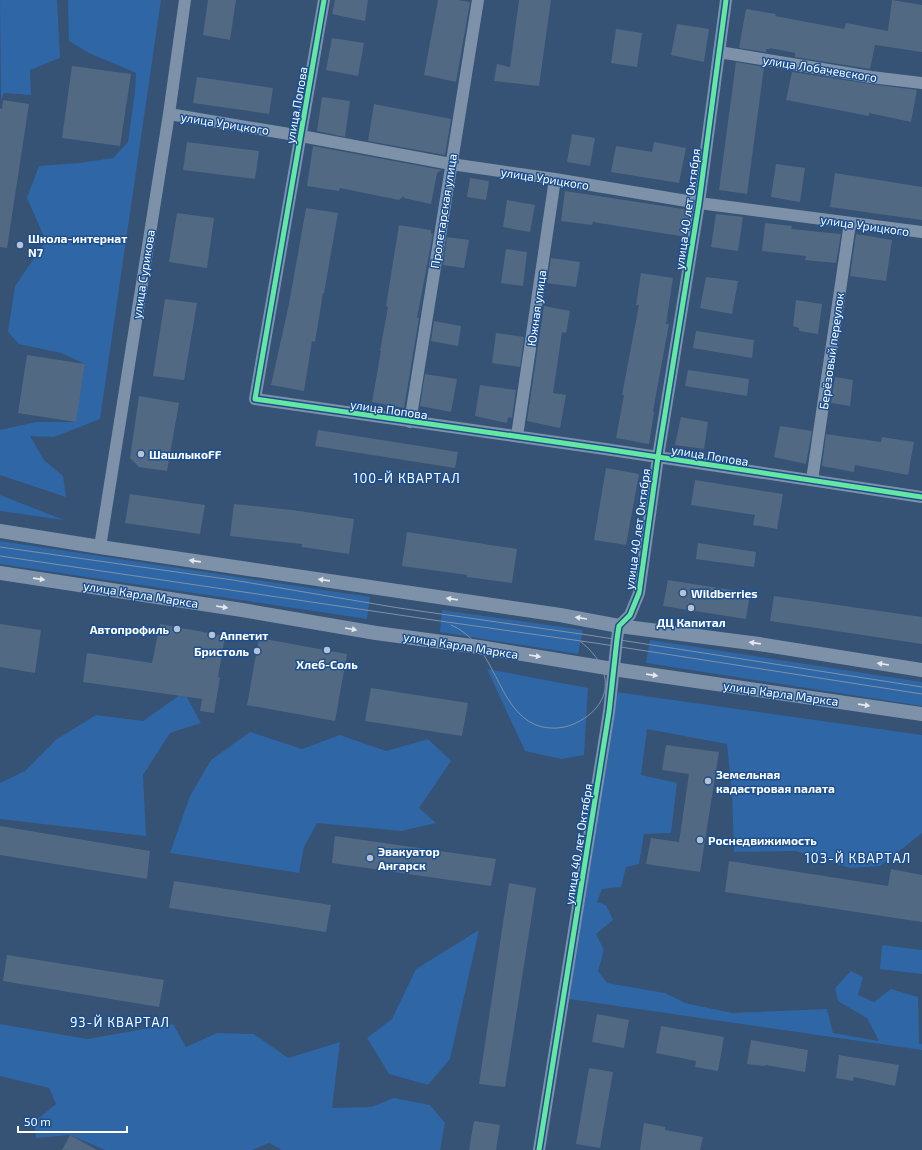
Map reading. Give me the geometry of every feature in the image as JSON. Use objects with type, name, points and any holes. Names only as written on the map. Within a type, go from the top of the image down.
[{"type":"street","name":"улица Сурикова","points":[[100,547],[169,114],[185,0]]},
{"type":"street","name":"улица Попова","points":[[324,0],[255,399],[517,436],[922,497]]},
{"type":"street","name":"Пролетарская улица","points":[[410,422],[478,0]]},
{"type":"street","name":"улица 40 лет Октября","points":[[539,1150],[609,712],[619,626],[630,615],[639,593],[658,457],[699,203],[726,0]]},
{"type":"street","name":"улица Лобачевского","points":[[719,52],[871,77],[922,83]]},
{"type":"street","name":"улица Урицкого","points":[[169,114],[301,136],[451,164],[555,179],[699,203],[922,232]]},
{"type":"street","name":"Южная улица","points":[[517,436],[555,179]]},
{"type":"street","name":"Берёзовый переулок","points":[[812,480],[850,222]]},
{"type":"street","points":[[0,531],[560,615],[619,626],[759,644],[922,670]]},
{"type":"street","name":"улица Карла Маркса","points":[[0,573],[376,633],[479,647],[613,669],[922,714]]},
{"type":"shaded area","points":[[0,0],[57,0],[60,58],[30,70],[31,95],[4,93],[1,100]]},
{"type":"shaded area","points":[[68,0],[161,0],[100,419],[54,437],[30,436],[44,460],[63,476],[66,497],[0,475],[0,430],[36,422],[75,422],[85,364],[61,353],[19,344],[8,332],[15,286],[46,241],[27,198],[39,166],[79,163],[113,158],[128,142],[136,73],[89,53],[69,41]]},
{"type":"shaded area","points":[[0,495],[64,520],[0,511]]},
{"type":"shaded area","points":[[0,541],[370,597],[367,619],[0,564]]},
{"type":"shaded area","points":[[442,610],[583,630],[578,654],[440,632]]},
{"type":"shaded area","points":[[650,640],[922,682],[922,706],[646,663]]},
{"type":"shaded area","points":[[487,669],[588,688],[584,755],[561,759],[525,751]]},
{"type":"shaded area","points":[[184,692],[201,723],[170,733],[143,775],[146,836],[0,819],[0,783],[25,771],[57,739],[96,715],[143,721]]},
{"type":"shaded area","points":[[616,692],[922,735],[922,833],[880,866],[850,868],[796,851],[734,852],[732,794],[727,744],[647,729],[641,775],[677,783],[671,833],[644,834],[639,864],[626,867],[621,887],[602,889],[597,902],[606,905],[613,920],[596,934],[604,950],[598,971],[607,983],[665,993],[685,1003],[732,1013],[827,1009],[833,1033],[879,1041],[867,1018],[838,1001],[835,988],[851,971],[863,977],[858,995],[874,1002],[891,989],[918,997],[919,1044],[922,1044],[922,1050],[569,999]]},
{"type":"shaded area","points":[[250,732],[302,749],[340,735],[386,751],[428,739],[451,761],[419,808],[436,823],[401,831],[317,823],[304,847],[299,873],[170,853],[190,796],[211,760]]},
{"type":"shaded area","points":[[479,930],[450,1059],[428,1085],[389,1074],[367,1038],[392,1019],[416,969]]},
{"type":"shaded area","points":[[882,945],[922,950],[922,974],[880,969]]},
{"type":"shaded area","points":[[0,1024],[87,1039],[173,1024],[186,1047],[217,1033],[254,1034],[288,1058],[340,1042],[332,1108],[371,1107],[394,1098],[430,1105],[445,1123],[440,1150],[282,1150],[269,1143],[252,1150],[105,1150],[70,1135],[36,1138],[34,1122],[56,1104],[49,1088],[0,1076]]},
{"type":"building","points":[[208,0],[236,0],[230,40],[203,35]]},
{"type":"building","points":[[335,0],[368,0],[365,21],[332,14]]},
{"type":"building","points":[[438,0],[458,0],[470,2],[456,82],[424,75]]},
{"type":"building","points":[[519,0],[551,0],[539,86],[494,81],[497,64],[510,67]]},
{"type":"building","points":[[892,0],[922,5],[922,52],[875,45],[870,69],[795,57],[795,53],[770,48],[766,49],[766,52],[739,48],[746,9],[844,29],[846,23],[888,31]]},
{"type":"building","points":[[677,24],[709,29],[704,62],[671,55]]},
{"type":"building","points":[[616,29],[642,33],[637,67],[611,63]]},
{"type":"building","points":[[332,38],[364,43],[358,76],[326,70]]},
{"type":"building","points":[[736,62],[764,67],[747,194],[719,190]]},
{"type":"building","points":[[72,66],[131,74],[120,146],[62,138]]},
{"type":"building","points":[[792,72],[917,90],[911,122],[869,113],[869,116],[786,100]]},
{"type":"building","points":[[197,77],[273,88],[269,114],[193,103]]},
{"type":"building","points":[[322,97],[350,101],[345,137],[317,131]]},
{"type":"building","points":[[3,100],[29,104],[7,248],[0,247],[0,108],[2,109]]},
{"type":"building","points":[[374,104],[451,119],[445,155],[368,141]]},
{"type":"building","points":[[572,134],[595,138],[590,166],[567,162]]},
{"type":"building","points":[[187,142],[259,151],[255,179],[183,170]]},
{"type":"building","points":[[654,142],[686,148],[679,183],[611,172],[616,146],[652,152]]},
{"type":"building","points":[[313,146],[442,170],[437,173],[431,204],[404,198],[404,196],[399,200],[340,188],[339,191],[307,186]]},
{"type":"building","points":[[776,164],[805,168],[800,202],[771,197]]},
{"type":"building","points":[[835,173],[922,187],[922,220],[830,207]]},
{"type":"building","points":[[470,178],[489,181],[486,200],[467,197]]},
{"type":"building","points":[[565,191],[690,210],[686,237],[593,222],[592,225],[561,221]]},
{"type":"building","points":[[507,200],[535,205],[530,232],[503,227]]},
{"type":"building","points":[[306,208],[338,213],[315,342],[312,341],[304,391],[271,385],[289,304]]},
{"type":"building","points":[[177,213],[214,218],[207,268],[169,262]]},
{"type":"building","points":[[716,214],[743,217],[738,251],[711,247]]},
{"type":"building","points":[[765,223],[792,226],[791,229],[841,234],[836,263],[805,260],[806,256],[762,251]]},
{"type":"building","points":[[399,225],[431,230],[431,234],[433,234],[417,318],[419,318],[404,408],[372,402],[388,307],[386,306]]},
{"type":"building","points":[[856,234],[892,240],[886,281],[850,276]]},
{"type":"building","points":[[447,237],[469,240],[464,268],[443,265]]},
{"type":"building","points":[[506,249],[527,252],[523,286],[501,283]]},
{"type":"building","points":[[551,258],[580,262],[576,287],[547,283]]},
{"type":"building","points":[[641,273],[673,278],[666,324],[669,324],[653,411],[649,444],[616,438],[624,395],[622,395],[639,305],[636,305]]},
{"type":"building","points":[[706,277],[738,281],[732,314],[700,308]]},
{"type":"building","points":[[165,299],[197,303],[184,380],[153,376]]},
{"type":"building","points":[[796,300],[822,304],[818,334],[799,331],[799,328],[793,326]]},
{"type":"building","points":[[544,306],[570,311],[566,333],[562,332],[553,393],[566,395],[560,428],[527,421]]},
{"type":"building","points":[[434,321],[461,326],[458,346],[431,341]]},
{"type":"building","points":[[696,331],[754,340],[752,358],[693,348]]},
{"type":"building","points":[[496,333],[524,337],[520,367],[492,363]]},
{"type":"building","points":[[27,355],[85,364],[76,422],[18,413]]},
{"type":"building","points":[[688,370],[749,379],[747,396],[685,386]]},
{"type":"building","points":[[425,374],[457,379],[451,412],[420,406]]},
{"type":"building","points":[[835,377],[853,380],[850,406],[831,403]]},
{"type":"building","points":[[480,385],[516,390],[512,418],[508,417],[507,423],[475,416]]},
{"type":"building","points":[[139,396],[179,403],[167,471],[139,467],[130,458]]},
{"type":"building","points":[[681,417],[708,422],[704,449],[675,445]]},
{"type":"building","points":[[780,426],[812,431],[806,464],[774,457]]},
{"type":"building","points":[[318,430],[458,452],[455,468],[315,446]]},
{"type":"building","points":[[826,434],[881,442],[882,437],[914,442],[908,475],[855,465],[854,472],[822,466]]},
{"type":"building","points":[[606,468],[639,474],[626,545],[594,540]]},
{"type":"building","points":[[695,480],[783,494],[777,529],[753,525],[755,515],[691,505]]},
{"type":"building","points":[[130,494],[205,505],[200,534],[125,523]]},
{"type":"building","points":[[234,504],[292,510],[354,519],[349,554],[302,547],[302,544],[230,536]]},
{"type":"building","points":[[407,532],[517,549],[512,583],[402,566]]},
{"type":"building","points":[[698,543],[756,552],[754,567],[696,559]]},
{"type":"building","points":[[668,580],[750,593],[746,619],[663,606]]},
{"type":"building","points":[[774,596],[922,617],[922,644],[770,621]]},
{"type":"building","points":[[0,624],[41,630],[35,673],[0,667]]},
{"type":"building","points":[[160,624],[225,636],[214,713],[200,711],[202,699],[83,682],[87,653],[152,663]]},
{"type":"building","points":[[259,638],[347,654],[335,721],[247,705]]},
{"type":"building","points":[[371,688],[468,703],[462,736],[365,721]]},
{"type":"building","points":[[666,745],[719,752],[700,872],[646,864],[651,838],[679,842],[689,774],[662,770]]},
{"type":"building","points":[[0,826],[150,851],[147,879],[0,855]]},
{"type":"building","points":[[335,836],[496,859],[491,886],[332,863]]},
{"type":"building","points":[[729,861],[888,886],[891,869],[922,875],[922,922],[725,892]]},
{"type":"building","points":[[174,881],[331,905],[326,932],[169,908]]},
{"type":"building","points":[[509,883],[536,888],[505,1087],[479,1084]]},
{"type":"building","points":[[7,955],[164,980],[159,1007],[3,981]]},
{"type":"building","points":[[597,1014],[629,1020],[624,1048],[592,1042]]},
{"type":"building","points":[[661,1026],[724,1037],[718,1071],[695,1067],[696,1061],[656,1053]]},
{"type":"building","points":[[751,1040],[808,1050],[805,1072],[766,1065],[747,1064]]},
{"type":"building","points":[[839,1055],[899,1065],[895,1086],[854,1077],[853,1081],[836,1078]]},
{"type":"building","points":[[589,1068],[613,1072],[600,1148],[576,1144]]},
{"type":"building","points":[[474,1121],[500,1125],[496,1150],[469,1150]]},
{"type":"building","points":[[644,1123],[665,1127],[665,1130],[703,1137],[700,1150],[640,1150]]},
{"type":"building","points":[[70,1135],[97,1150],[62,1150]]},
{"type":"tram line","points":[[0,547],[233,580],[399,608],[588,635],[922,687]]},
{"type":"tram line","points":[[0,556],[595,643],[922,694]]},
{"type":"tram line","points":[[451,625],[466,634],[478,646],[503,691],[512,705],[523,717],[536,725],[547,728],[563,727],[578,722],[590,714],[599,704],[604,694],[604,673],[599,662],[581,642]]},
{"type":"cycle path","points":[[324,0],[255,399],[605,449],[922,497]]},
{"type":"cycle path","points":[[539,1150],[609,712],[619,626],[630,615],[639,593],[658,457],[699,203],[726,0]]},
{"type":"place","name":"Школа-интернат N7","points":[[20,245]]},
{"type":"place","name":"ШашлыкoFF","points":[[141,454]]},
{"type":"place","name":"Wildberries","points":[[683,593]]},
{"type":"place","name":"ДЦ Капитал","points":[[691,608]]},
{"type":"place","name":"Автопрофиль","points":[[177,629]]},
{"type":"place","name":"Аппетит","points":[[212,635]]},
{"type":"place","name":"Хлеб-Соль","points":[[327,650]]},
{"type":"place","name":"Бристоль","points":[[257,651]]},
{"type":"place","name":"Земельная кадастровая палата","points":[[708,781]]},
{"type":"place","name":"Роснедвижимость","points":[[700,840]]},
{"type":"place","name":"Эвакуатор Ангарск","points":[[370,858]]},
{"type":"district","name":"100-Й КВАРТАЛ","points":[[407,478]]},
{"type":"district","name":"103-Й КВАРТАЛ","points":[[858,858]]},
{"type":"district","name":"93-Й КВАРТАЛ","points":[[120,1022]]}]
